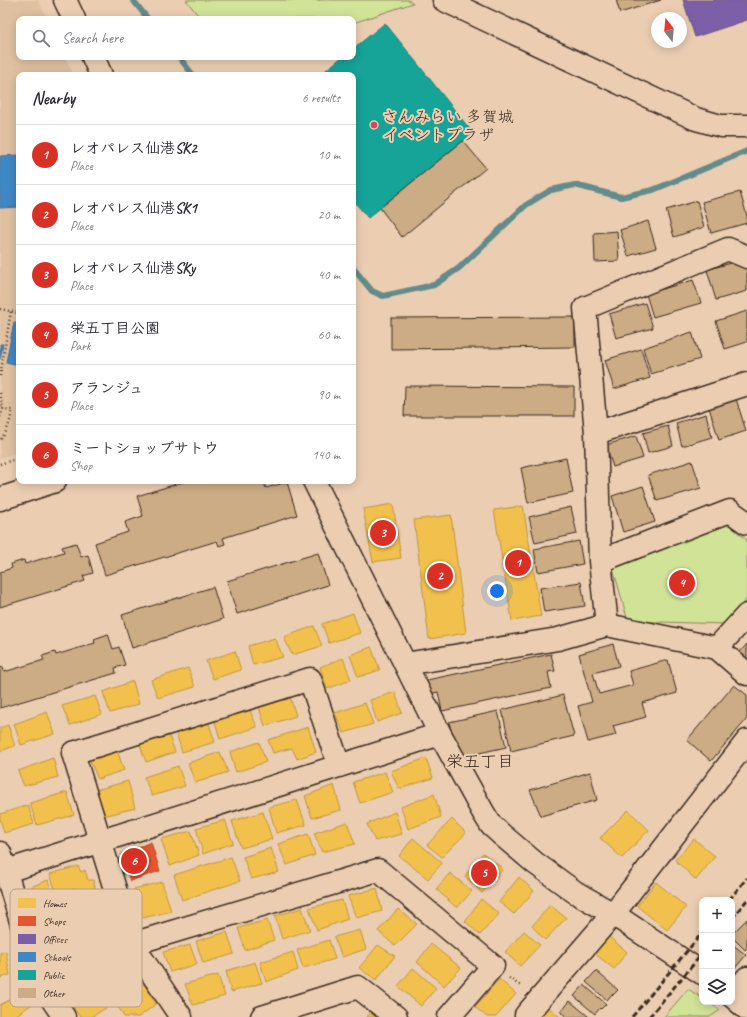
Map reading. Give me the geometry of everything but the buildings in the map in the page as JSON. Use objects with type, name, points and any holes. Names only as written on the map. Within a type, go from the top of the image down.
[{"type":"street","points":[[65,0],[73,16]]},
{"type":"street","points":[[444,0],[696,119],[721,126],[747,126]]},
{"type":"street","points":[[94,60],[100,72]]},
{"type":"street","points":[[606,625],[600,561],[596,433],[585,308],[728,249],[747,257]]},
{"type":"street","points":[[596,433],[747,384]]},
{"type":"street","points":[[0,499],[46,484]]},
{"type":"street","points":[[315,484],[440,734],[491,825],[575,892],[613,914],[699,971]]},
{"type":"street","points":[[600,561],[730,511],[747,523]]},
{"type":"street","points":[[717,648],[747,614]]},
{"type":"street","points":[[405,664],[558,639],[606,625],[717,648],[747,674]]},
{"type":"street","points":[[114,889],[73,753],[310,679],[339,766]]},
{"type":"street","points":[[10,891],[2,866],[99,841],[440,734]]},
{"type":"street","points":[[526,1017],[526,1015],[613,914],[747,741]]},
{"type":"street","points":[[142,941],[378,870],[493,966],[449,1017]]},
{"type":"street","points":[[142,959],[181,1017]]},
{"type":"street","points":[[735,992],[747,978]]},
{"type":"street","points":[[262,1017],[358,987],[396,1017]]},
{"type":"street","points":[[735,999],[747,1009]]},
{"type":"street","points":[[57,1007],[64,1017]]},
{"type":"path","points":[[0,309],[16,312]]},
{"type":"path","points":[[0,376],[11,311]]},
{"type":"path","points":[[0,393],[3,409],[0,417]]},
{"type":"path","points":[[0,440],[4,436],[12,410],[3,409]]},
{"type":"path","points":[[0,464],[16,459]]},
{"type":"path","points":[[493,966],[539,1000]]},
{"type":"shaded area","points":[[0,0],[36,0],[39,1],[46,16],[16,16],[16,60],[66,60],[72,72],[16,72],[16,453],[0,458]]},
{"type":"green space","points":[[186,0],[408,0],[413,3],[356,22],[356,16],[199,16]]},
{"type":"green space","points":[[716,523],[729,525],[747,540],[747,598],[727,624],[628,621],[613,568]]},
{"type":"green space","points":[[688,989],[699,996],[699,1005],[712,1005],[720,1010],[710,1017],[664,1017]]},
{"type":"waterway","points":[[133,0],[146,16]]},
{"type":"waterway","points":[[181,60],[191,72]]},
{"type":"waterway","points":[[356,272],[372,291],[383,296],[434,285],[459,268],[526,205],[551,190],[575,185],[621,197],[653,190],[747,151]]},
{"type":"railway","points":[[731,897],[747,878]]},
{"type":"railway","points":[[735,914],[747,900]]},
{"type":"railway","points":[[632,1017],[699,937]]},
{"type":"railway","points":[[649,1017],[699,958]]},
{"type":"place","name":"さんみらい 多賀城 イベントプラザ","points":[[374,125]]},
{"type":"place","name":"レオパレス仙港SKy","points":[[383,533]]},
{"type":"place","name":"レオパレス仙港SK2","points":[[518,563]]},
{"type":"place","name":"レオパレス仙港SK1","points":[[440,576]]},
{"type":"place","name":"栄五丁目公園","points":[[682,583]]},
{"type":"place","name":"ミートショップサトウ","points":[[134,861]]},
{"type":"place","name":"アランジュ","points":[[484,873]]},
{"type":"district","name":"栄五丁目","points":[[480,761]]}]
